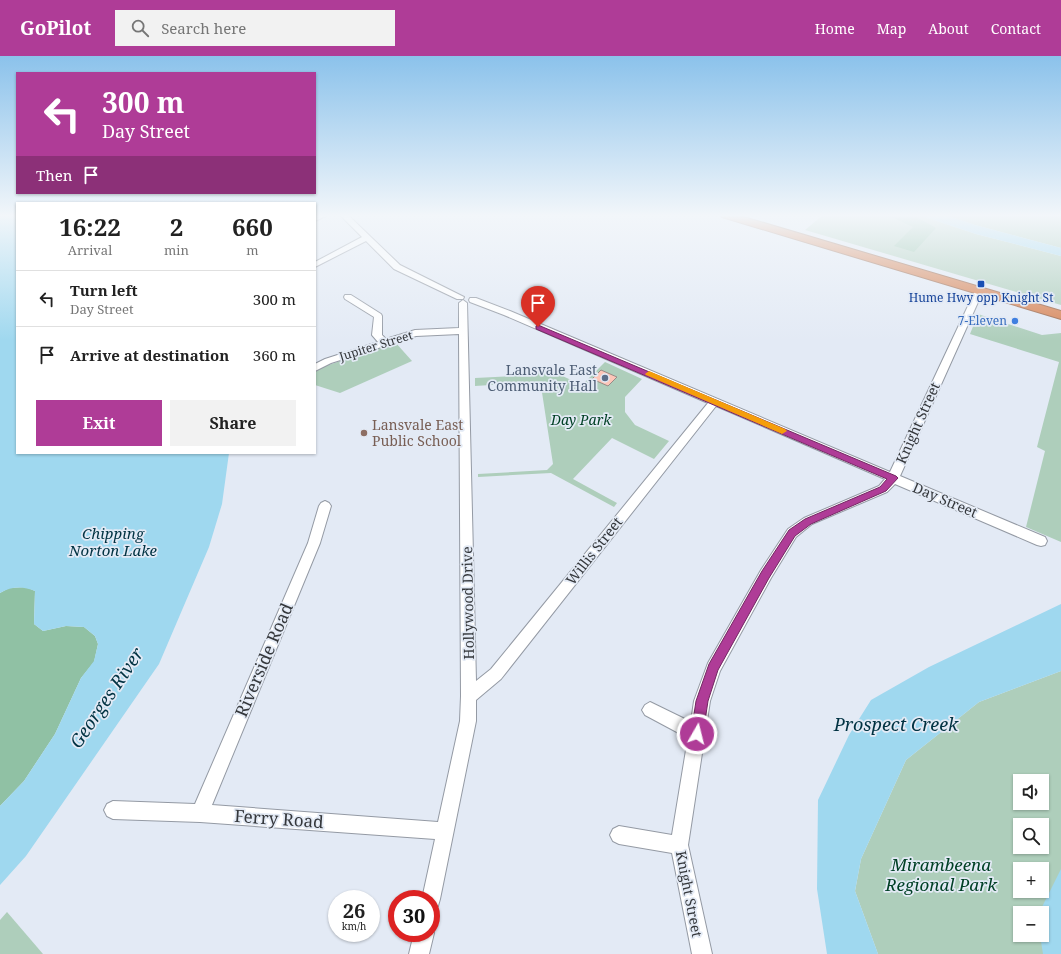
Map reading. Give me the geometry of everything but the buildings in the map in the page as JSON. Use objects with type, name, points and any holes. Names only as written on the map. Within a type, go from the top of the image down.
[{"type":"highway","points":[[866,257],[1061,315]]},
{"type":"highway","points":[[885,257],[1061,309]]},
{"type":"street","points":[[316,264],[330,257]]},
{"type":"street","points":[[386,257],[397,267],[465,300]]},
{"type":"street","name":"Knight Street","points":[[702,954],[679,845],[702,701],[713,668],[766,574],[792,533],[808,521],[883,489],[893,478],[979,291]]},
{"type":"street","points":[[348,297],[378,316],[377,335],[384,342]]},
{"type":"street","name":"Hollywood Drive","points":[[433,890],[468,721],[469,696],[464,331],[465,300]]},
{"type":"street","name":"Day Street","points":[[465,300],[507,313],[1041,541]]},
{"type":"street","name":"Jupiter Street","points":[[317,364],[415,333],[464,331]]},
{"type":"street","name":"Willis Street","points":[[469,696],[496,674],[714,402]]},
{"type":"street","name":"Riverside Road","points":[[200,813],[314,543],[325,506]]},
{"type":"street","points":[[650,710],[697,734]]},
{"type":"street","name":"Ferry Road","points":[[113,810],[200,813],[445,831]]},
{"type":"street","points":[[619,836],[679,845]]},
{"type":"street","points":[[419,954],[422,942]]},
{"type":"green space","points":[[897,257],[1061,257],[1061,305]]},
{"type":"green space","points":[[978,314],[1042,335],[1061,333],[1061,542],[1026,527],[1045,451],[1037,447],[1059,362],[970,334]]},
{"type":"green space","points":[[395,342],[412,361],[340,393],[316,385],[316,371],[323,367]]},
{"type":"green space","name":"Day Park","points":[[605,362],[642,379],[625,397],[625,412],[635,425],[669,441],[654,459],[612,438],[573,479],[617,503],[614,507],[551,473],[478,477],[478,474],[547,470],[553,464],[541,386],[534,382],[475,386],[475,378],[533,375],[543,367],[582,385]]},
{"type":"green space","points":[[26,587],[35,591],[34,624],[43,631],[66,626],[84,627],[95,636],[98,644],[94,662],[81,678],[55,734],[24,781],[0,806],[0,593],[9,588]]},
{"type":"green space","name":"Mirambeena Regional Park","points":[[1061,671],[1061,954],[878,954],[855,891],[861,859],[906,760],[979,702]]},
{"type":"green space","points":[[7,912],[43,954],[0,954],[0,920]]},
{"type":"water","name":"Chipping Norton Lake","points":[[0,257],[16,257],[16,454],[229,454],[222,504],[209,547],[159,664],[26,856],[0,885],[0,806],[24,781],[55,734],[81,678],[94,661],[98,644],[95,636],[84,627],[66,626],[43,631],[34,624],[35,591],[26,588],[18,588],[9,589],[0,593]]},
{"type":"water","name":"Prospect Creek","points":[[1061,604],[1061,671],[979,702],[906,760],[861,859],[855,891],[878,954],[827,954],[817,889],[818,800],[849,735],[871,700],[929,667]]},
{"type":"water","points":[[1061,869],[1061,954],[1043,954],[1041,942],[1049,942],[1049,906],[1042,906],[1046,898],[1049,898],[1049,893]]},
{"type":"slow traffic","points":[[649,374],[782,431]]},
{"type":"place","name":"Hume Hwy opp Knight St","points":[[981,284]]},
{"type":"place","name":"7-Eleven","points":[[1015,321]]},
{"type":"place","name":"Lansvale East Community Hall","points":[[605,378]]},
{"type":"place","name":"Lansvale East Public School","points":[[364,433]]},
{"type":"route","points":[[538,327],[893,478],[883,489],[808,521],[792,533],[766,574],[713,668],[702,701],[697,734]]},
{"type":"water label","name":"Georges River","points":[[107,698]]}]
